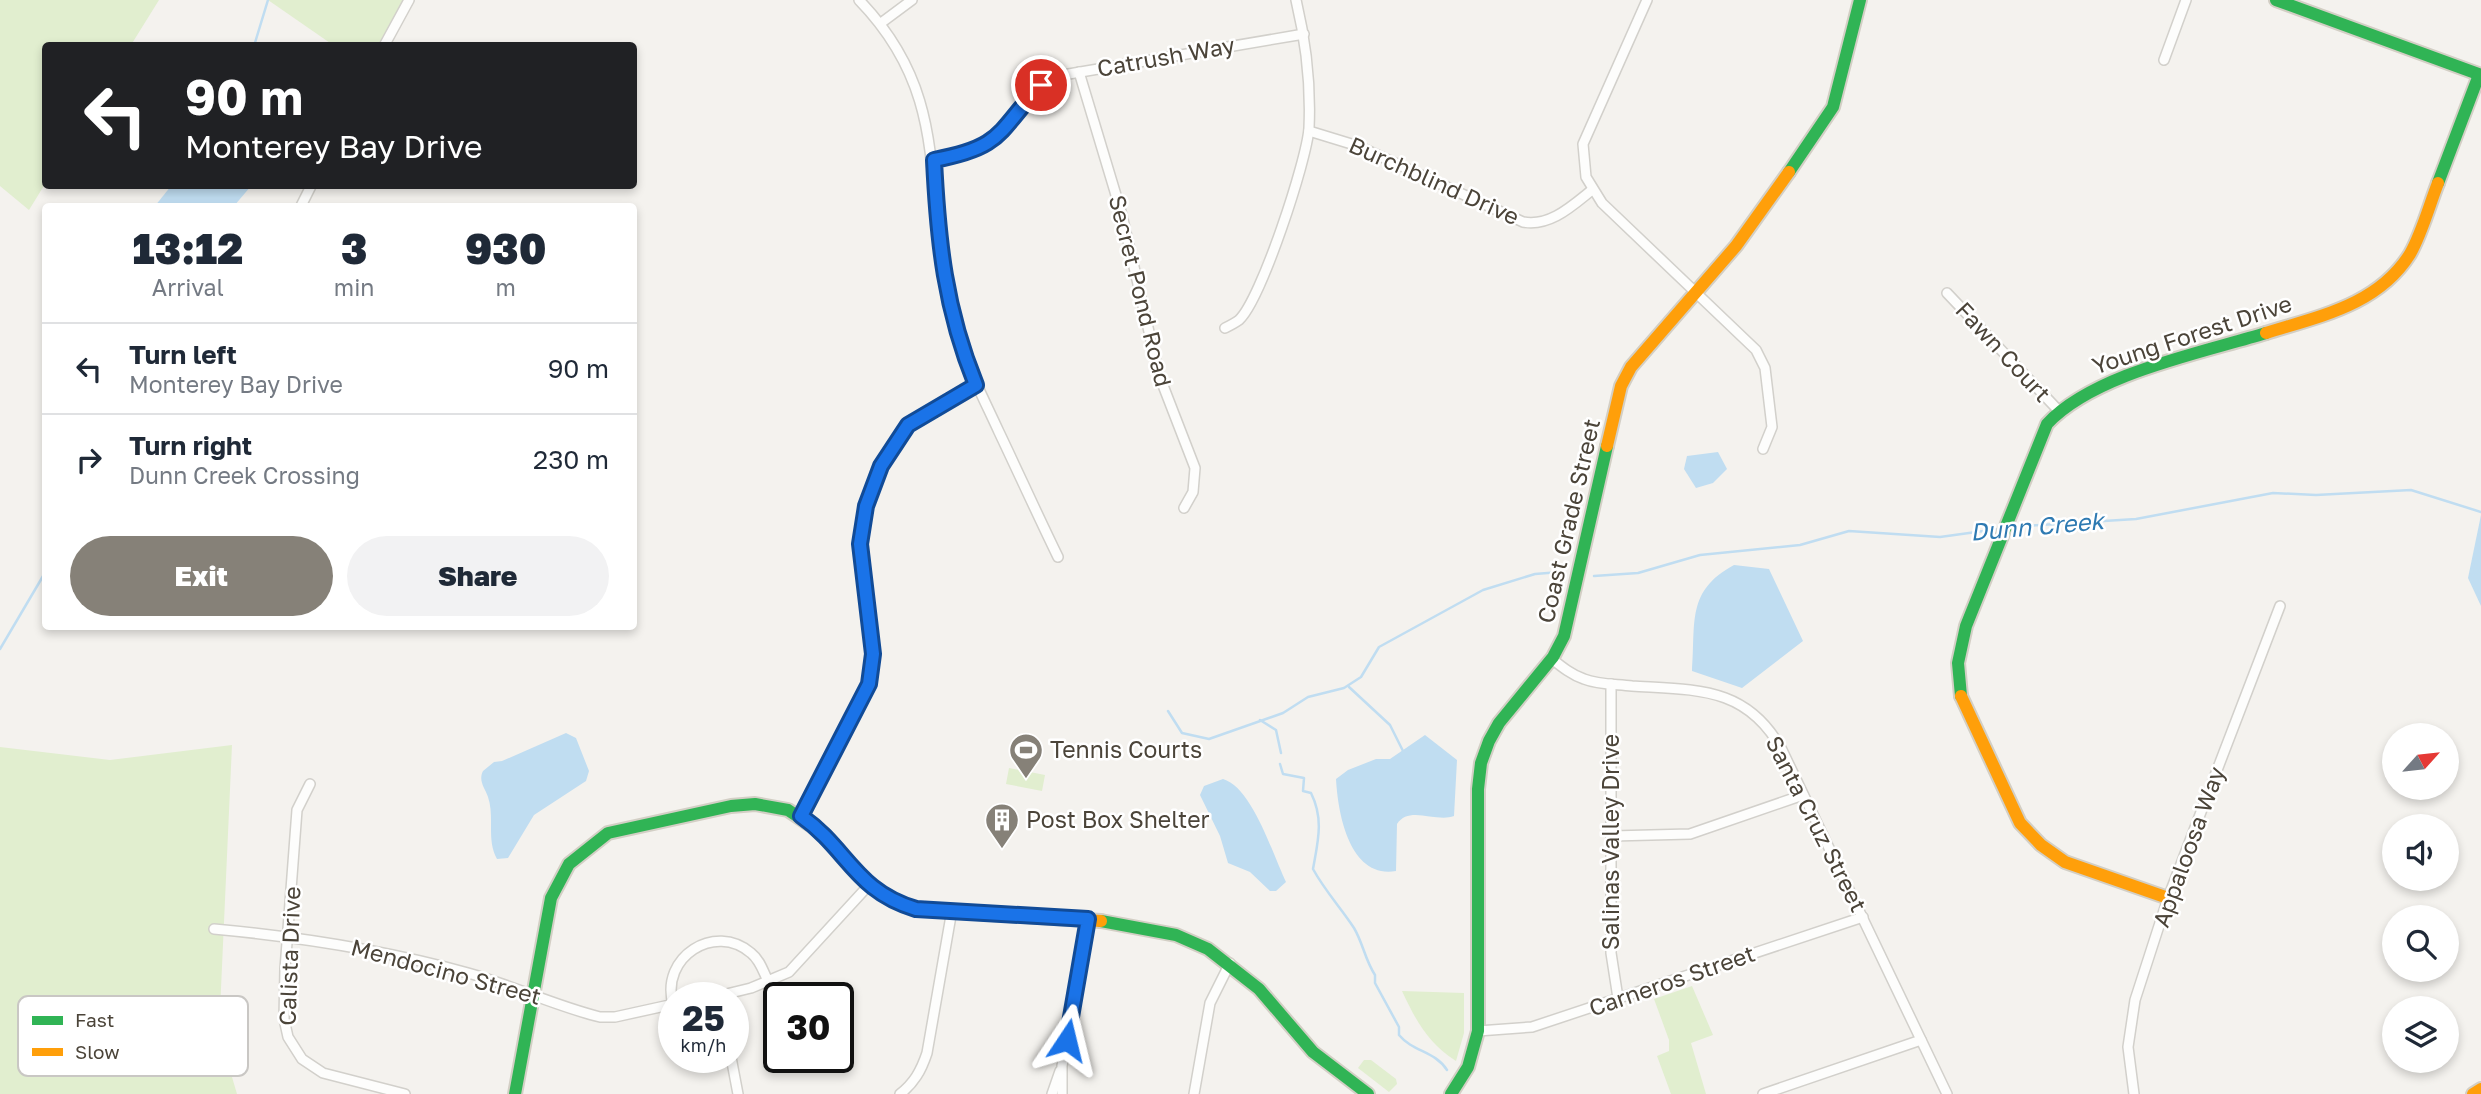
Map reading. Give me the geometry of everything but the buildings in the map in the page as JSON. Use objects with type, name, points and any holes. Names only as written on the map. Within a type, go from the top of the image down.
[{"type":"street","points":[[386,42],[409,0]]},
{"type":"street","points":[[859,0],[881,23],[916,88],[934,160],[941,264],[952,319],[976,385],[1058,557]]},
{"type":"street","points":[[881,23],[912,0]]},
{"type":"street","points":[[1225,328],[1240,319],[1261,279],[1293,191],[1309,131],[1308,65],[1296,0]]},
{"type":"street","points":[[1647,0],[1583,144],[1583,161],[1592,190],[1602,203],[1756,350],[1765,368],[1772,427],[1763,449]]},
{"type":"street","name":"Coast Grade Street","points":[[1451,1094],[1468,1067],[1478,1031],[1480,761],[1487,741],[1496,726],[1552,659],[1567,626],[1621,386],[1631,366],[1698,294],[1770,201],[1833,107],[1860,0]]},
{"type":"street","points":[[2164,60],[2186,0]]},
{"type":"street","points":[[2276,0],[2480,75]]},
{"type":"street","name":"Catrush Way","points":[[934,160],[969,154],[987,145],[1003,132],[1041,85],[1057,76],[1304,34]]},
{"type":"street","name":"Secret Pond Road","points":[[1079,72],[1122,215],[1159,375],[1195,468],[1193,492],[1184,508]]},
{"type":"street","name":"Young Forest Drive","points":[[2168,898],[2079,868],[2040,845],[2016,817],[1966,713],[1957,676],[1960,650],[2006,524],[2033,453],[2047,424],[2059,411],[2101,385],[2338,310],[2361,300],[2388,283],[2411,252],[2480,75]]},
{"type":"street","name":"Burchblind Drive","points":[[1309,131],[1358,146],[1523,222],[1534,224],[1558,215],[1592,190]]},
{"type":"street","name":"Fawn Court","points":[[1947,293],[2059,411]]},
{"type":"street","points":[[801,816],[869,684],[873,654],[860,544],[866,506],[881,466],[908,425],[976,385]]},
{"type":"street","name":"Appaloosa Way","points":[[2134,1094],[2128,1047],[2131,1013],[2168,898],[2280,606]]},
{"type":"street","name":"Santa Cruz Street","points":[[1552,659],[1582,678],[1611,684],[1703,691],[1736,701],[1758,716],[1775,738],[1947,1094]]},
{"type":"street","name":"Salinas Valley Drive","points":[[1611,684],[1611,960],[1618,998]]},
{"type":"street","name":"Calista Drive","points":[[310,785],[297,810],[284,1018],[288,1037],[302,1059],[323,1073],[405,1094]]},
{"type":"street","points":[[1612,836],[1675,835],[1700,831],[1803,795]]},
{"type":"street","points":[[515,1094],[551,898],[569,864],[593,842],[623,827],[755,804],[801,816],[824,834],[868,886],[894,902],[916,909],[1026,918],[1088,919],[1176,935],[1208,949],[1230,963],[1259,989],[1313,1052],[1368,1094]]},
{"type":"street","points":[[749,987],[789,972],[868,886]]},
{"type":"street","points":[[900,1094],[911,1086],[924,1060],[952,910]]},
{"type":"street","name":"Carneros Street","points":[[1478,1031],[1532,1027],[1863,917]]},
{"type":"street","points":[[1052,1094],[1062,1066],[1088,919]]},
{"type":"street","name":"Mendocino Street","points":[[214,929],[288,936],[390,952],[534,994],[600,1017],[658,1007]]},
{"type":"street","points":[[670,982],[675,967],[685,954],[699,947],[724,943],[744,948],[760,964],[768,981]]},
{"type":"street","points":[[1194,1094],[1210,1003],[1230,963]]},
{"type":"street","points":[[1763,1094],[1921,1040]]},
{"type":"street","points":[[1062,1066],[1062,1094]]},
{"type":"street","points":[[734,1073],[738,1094]]},
{"type":"street","points":[[2473,1094],[2481,1089]]},
{"type":"green space","points":[[0,0],[159,0],[133,42],[42,42],[42,189],[29,210],[0,186]]},
{"type":"green space","points":[[268,0],[410,0],[386,42],[329,42]]},
{"type":"green space","points":[[232,745],[221,996],[18,996],[18,1076],[232,1076],[237,1094],[0,1094],[0,747],[110,760]]},
{"type":"green space","name":"Tennis Courts","points":[[1009,768],[1045,775],[1042,791],[1006,784]]},
{"type":"green space","points":[[1692,986],[1713,1035],[1691,1043],[1706,1094],[1671,1094],[1657,1056],[1669,1051],[1669,1040],[1654,999]]},
{"type":"green space","points":[[1402,991],[1464,993],[1464,1033],[1456,1061],[1438,1047],[1424,1030]]},
{"type":"green space","points":[[1364,1060],[1371,1060],[1396,1079],[1397,1084],[1389,1092],[1358,1068]]},
{"type":"water","points":[[169,189],[248,189],[237,203],[157,203]]},
{"type":"water","points":[[1718,452],[1727,469],[1713,483],[1696,488],[1684,469],[1687,456]]},
{"type":"water","points":[[2481,515],[2481,606],[2468,578]]},
{"type":"water","points":[[1734,565],[1769,569],[1803,641],[1742,688],[1692,671],[1694,623],[1701,597],[1719,575]]},
{"type":"water","points":[[566,733],[576,738],[589,771],[586,781],[534,815],[508,858],[497,859],[492,844],[490,805],[482,781],[483,771],[494,762]]},
{"type":"water","points":[[1425,735],[1457,760],[1454,816],[1439,818],[1416,815],[1402,818],[1397,824],[1396,871],[1380,871],[1357,855],[1350,842],[1340,810],[1336,779],[1348,770],[1376,759],[1390,759]]},
{"type":"water","points":[[1223,779],[1234,785],[1243,795],[1260,823],[1286,882],[1276,891],[1270,891],[1250,872],[1228,863],[1220,836],[1200,795],[1204,786]]},
{"type":"waterway","points":[[255,42],[268,0]]},
{"type":"waterway","name":"Dunn Creek","points":[[2008,527],[2136,519],[2273,493],[2316,495],[2411,490],[2481,512]]},
{"type":"waterway","name":"Dunn Creek","points":[[1594,576],[1638,573],[1700,555],[1800,545],[1849,531],[1940,537],[1998,529]]},
{"type":"waterway","points":[[1168,711],[1182,733],[1209,739],[1283,713],[1308,697],[1344,688],[1361,677],[1379,647],[1483,590],[1535,574],[1560,572]]},
{"type":"waterway","points":[[0,649],[42,578]]},
{"type":"waterway","points":[[1349,687],[1390,725],[1403,751]]},
{"type":"waterway","points":[[1260,720],[1276,730],[1281,753]]},
{"type":"waterway","points":[[1280,764],[1283,774],[1304,778],[1303,791],[1311,793],[1319,821],[1313,869],[1357,934],[1375,975],[1375,983],[1399,1027],[1399,1035],[1436,1059],[1447,1070]]},
{"type":"traffic: fast","points":[[1789,172],[1833,107],[1860,0]]},
{"type":"traffic: fast","points":[[2276,0],[2481,75]]},
{"type":"traffic: fast","points":[[2438,183],[2479,75]]},
{"type":"traffic: fast","points":[[1961,696],[1958,663],[1966,626],[2047,424],[2067,407],[2119,379],[2180,357],[2266,333]]},
{"type":"traffic: fast","points":[[1451,1094],[1468,1067],[1478,1031],[1478,789],[1481,763],[1499,723],[1553,657],[1564,636],[1607,446]]},
{"type":"traffic: fast","points":[[515,1094],[551,898],[569,864],[608,833],[731,806],[755,804],[788,810],[824,834],[832,844]]},
{"type":"traffic: fast","points":[[1101,921],[1176,935],[1208,949],[1259,989],[1313,1052],[1368,1094]]},
{"type":"traffic: slow","points":[[1607,446],[1621,386],[1631,367],[1736,246],[1789,172]]},
{"type":"traffic: slow","points":[[2266,333],[2327,314],[2365,297],[2382,285],[2410,254],[2438,183]]},
{"type":"traffic: slow","points":[[1961,696],[2020,823],[2041,845],[2065,862],[2168,898]]},
{"type":"traffic: slow","points":[[832,844],[869,884],[890,898],[916,909],[1101,921]]},
{"type":"traffic: slow","points":[[2473,1094],[2481,1089]]},
{"type":"place","name":"Tennis Courts","points":[[1026,780]]},
{"type":"place","name":"Post Box Shelter","points":[[1002,850]]},
{"type":"route","points":[[1041,85],[1023,103],[1003,132],[987,145],[969,154],[934,160],[941,264],[952,319],[976,385],[927,411],[908,425],[881,466],[866,506],[860,544],[873,654],[869,684],[801,816],[824,834],[868,886],[894,902],[916,909],[1026,918],[1088,919],[1067,1040]]}]
